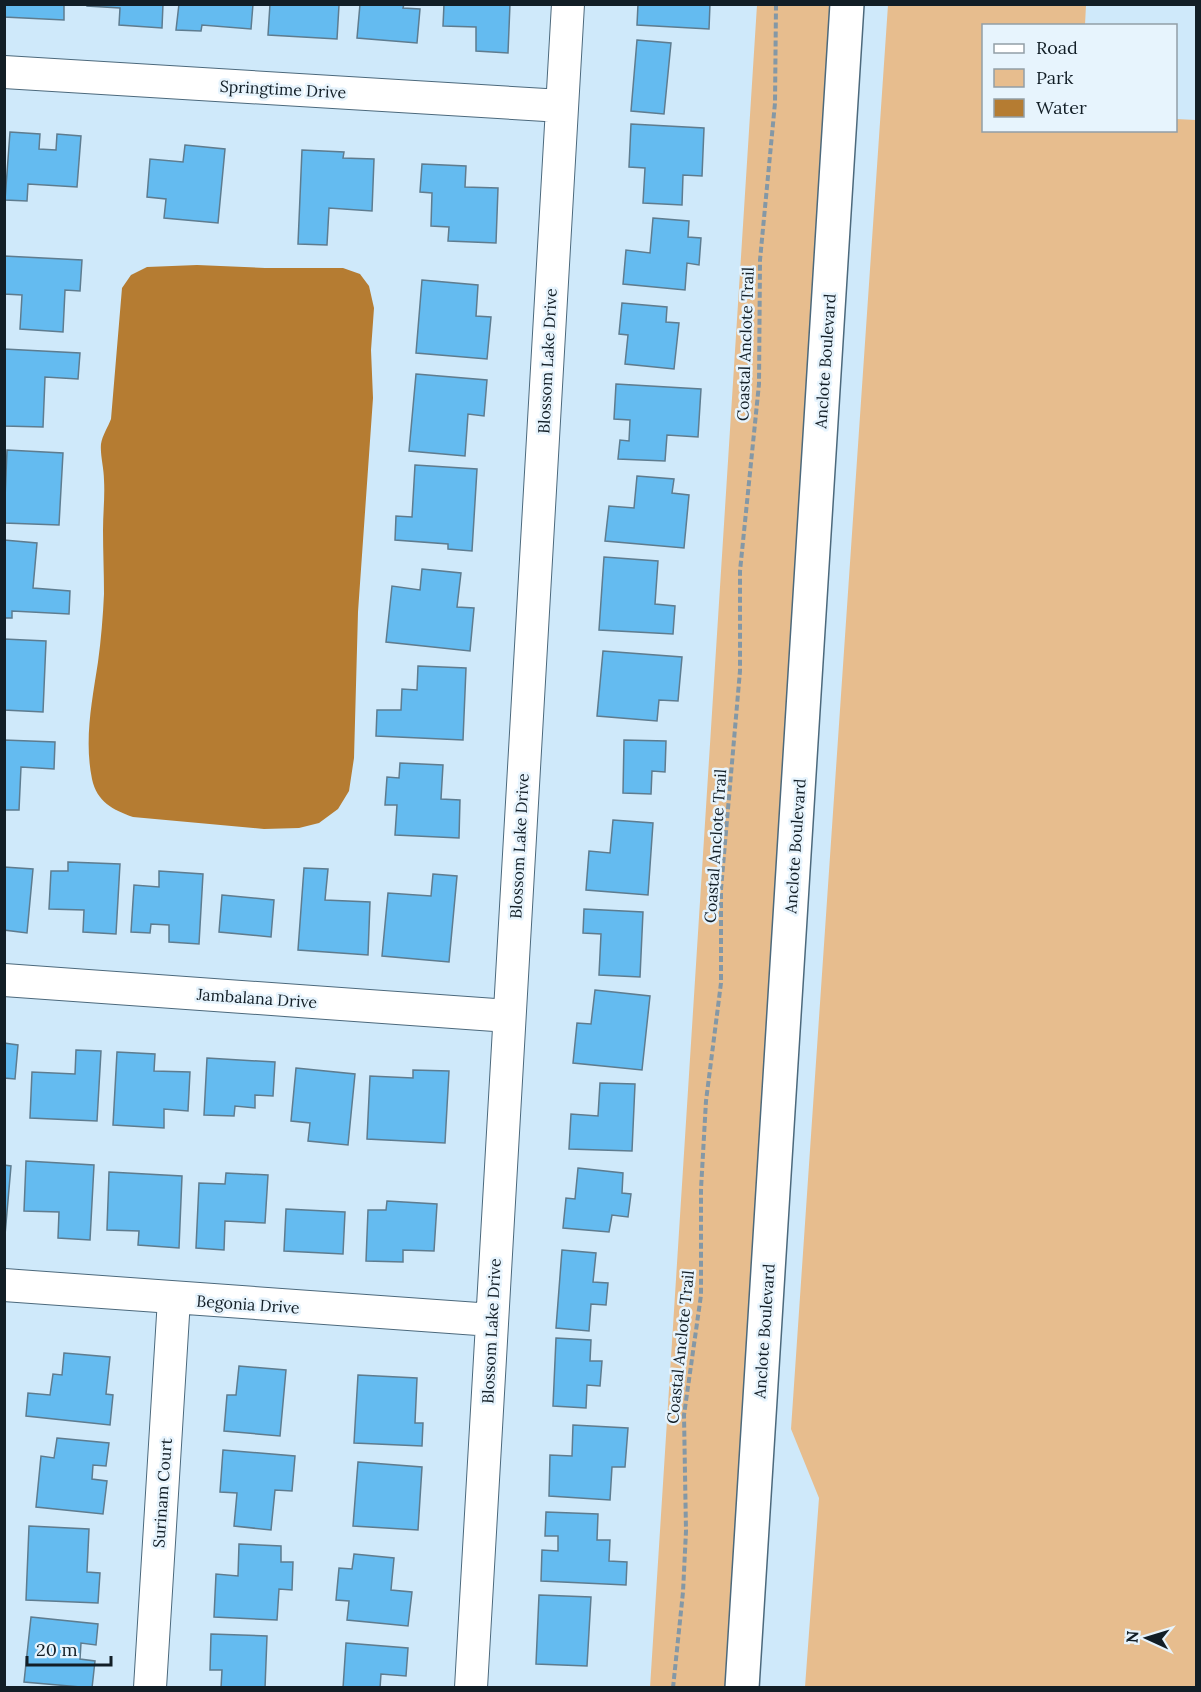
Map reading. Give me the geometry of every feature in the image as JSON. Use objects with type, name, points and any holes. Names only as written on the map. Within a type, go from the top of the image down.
[{"type":"street","name":"Blossom Lake Drive","points":[[471,1688],[568,4]]},
{"type":"street","name":"Anclote Boulevard","points":[[742,1688],[847,4]]},
{"type":"street","name":"Springtime Drive","points":[[4,72],[562,106]]},
{"type":"street","name":"Jambalana Drive","points":[[4,980],[509,1016]]},
{"type":"street","name":"Begonia Drive","points":[[4,1285],[174,1299],[492,1320]]},
{"type":"street","name":"Surinam Court","points":[[150,1688],[174,1299]]},
{"type":"path","name":"Coastal Anclote Trail","points":[[673,1688],[683,1592],[686,1531],[684,1415],[701,1295],[701,1189],[706,1101],[721,983],[721,889],[740,671],[740,572],[759,384],[760,260],[775,103],[776,4]]},
{"type":"green space","points":[[757,5],[836,5],[730,1687],[650,1688]]},
{"type":"green space","points":[[888,5],[1086,5],[1085,24],[982,24],[982,132],[1177,132],[1177,119],[1196,120],[1196,1687],[805,1687],[819,1498],[791,1429]]},
{"type":"water","points":[[197,265],[343,268],[360,274],[369,286],[374,308],[371,350],[373,398],[358,612],[354,758],[349,791],[338,809],[319,823],[299,828],[264,829],[133,817],[107,804],[98,794],[92,779],[89,735],[104,594],[104,475],[101,444],[111,419],[122,288],[131,275],[147,267]]},
{"type":"building","points":[[4,4],[64,4],[64,20],[4,17]]},
{"type":"building","points":[[87,4],[163,4],[162,28],[119,25],[120,8],[87,6]]},
{"type":"building","points":[[179,4],[253,4],[251,29],[202,25],[201,31],[176,30]]},
{"type":"building","points":[[270,4],[339,5],[337,39],[268,35]]},
{"type":"building","points":[[360,4],[404,4],[403,8],[420,9],[417,43],[357,38]]},
{"type":"building","points":[[444,4],[510,4],[508,53],[476,51],[476,27],[443,26]]},
{"type":"building","points":[[638,4],[710,4],[709,29],[637,25]]},
{"type":"building","points":[[637,40],[671,43],[664,114],[631,111]]},
{"type":"building","points":[[631,124],[704,128],[702,176],[683,175],[682,205],[643,203],[645,168],[629,167]]},
{"type":"building","points":[[10,132],[40,134],[39,149],[56,150],[57,134],[81,136],[77,187],[28,184],[27,201],[5,200]]},
{"type":"building","points":[[185,145],[225,149],[218,223],[164,218],[166,199],[147,197],[150,159],[183,162]]},
{"type":"building","points":[[302,150],[344,152],[343,158],[374,159],[372,211],[329,208],[327,245],[298,244]]},
{"type":"building","points":[[422,164],[466,166],[465,187],[498,188],[496,243],[448,241],[449,227],[431,226],[432,193],[420,192]]},
{"type":"building","points":[[653,218],[689,221],[688,237],[701,238],[699,265],[687,263],[685,290],[623,284],[626,250],[650,253]]},
{"type":"building","points":[[4,256],[82,260],[80,291],[65,290],[63,332],[20,329],[22,295],[4,294]]},
{"type":"building","points":[[422,280],[478,285],[476,316],[491,317],[487,359],[416,353]]},
{"type":"building","points":[[622,303],[667,307],[666,322],[679,323],[674,369],[625,364],[628,335],[619,334]]},
{"type":"building","points":[[4,349],[80,353],[78,379],[45,377],[43,427],[4,426]]},
{"type":"building","points":[[416,374],[487,380],[484,416],[468,414],[465,456],[409,451]]},
{"type":"building","points":[[616,384],[701,389],[698,437],[667,435],[665,461],[618,459],[620,440],[629,441],[630,420],[614,419]]},
{"type":"building","points":[[7,450],[63,453],[59,525],[4,523]]},
{"type":"building","points":[[415,465],[477,469],[472,551],[448,549],[448,544],[395,540],[396,516],[412,517]]},
{"type":"building","points":[[637,476],[674,479],[672,493],[689,495],[684,548],[605,541],[609,506],[634,508]]},
{"type":"building","points":[[4,540],[37,543],[33,588],[70,591],[69,614],[12,611],[12,618],[4,618]]},
{"type":"building","points":[[604,557],[658,561],[655,604],[675,606],[673,634],[599,630]]},
{"type":"building","points":[[422,569],[461,573],[457,607],[474,608],[470,651],[386,642],[392,586],[420,590]]},
{"type":"building","points":[[4,639],[46,641],[43,712],[4,710]]},
{"type":"building","points":[[603,651],[682,657],[678,701],[659,700],[657,721],[597,716]]},
{"type":"building","points":[[418,666],[466,668],[463,740],[376,736],[377,710],[401,710],[402,689],[417,690]]},
{"type":"building","points":[[4,740],[55,742],[54,769],[21,767],[19,810],[4,810]]},
{"type":"building","points":[[624,740],[666,741],[665,772],[652,771],[651,794],[623,793]]},
{"type":"building","points":[[400,763],[443,765],[441,799],[460,800],[459,838],[395,835],[397,805],[385,805],[387,777],[399,778]]},
{"type":"building","points":[[613,820],[653,823],[648,895],[586,890],[589,851],[610,853]]},
{"type":"building","points":[[68,862],[120,864],[116,934],[83,932],[84,910],[49,909],[51,871],[68,871]]},
{"type":"building","points":[[4,867],[33,869],[27,933],[4,930]]},
{"type":"building","points":[[304,868],[328,869],[325,900],[370,902],[368,955],[298,950]]},
{"type":"building","points":[[159,871],[203,874],[199,944],[169,942],[169,925],[151,924],[150,933],[131,932],[134,885],[159,887]]},
{"type":"building","points":[[433,874],[457,876],[449,962],[382,956],[388,893],[431,896]]},
{"type":"building","points":[[222,895],[274,900],[271,937],[219,932]]},
{"type":"building","points":[[584,909],[643,912],[640,977],[599,975],[601,934],[583,933]]},
{"type":"building","points":[[595,990],[650,996],[642,1070],[573,1063],[577,1023],[591,1024]]},
{"type":"building","points":[[4,1043],[18,1045],[15,1079],[4,1078]]},
{"type":"building","points":[[76,1050],[101,1051],[97,1121],[30,1118],[32,1072],[75,1074]]},
{"type":"building","points":[[117,1052],[155,1054],[154,1071],[190,1072],[188,1111],[164,1109],[164,1128],[113,1125]]},
{"type":"building","points":[[207,1058],[275,1062],[273,1096],[255,1095],[255,1108],[235,1106],[234,1116],[204,1115]]},
{"type":"building","points":[[296,1068],[355,1074],[348,1145],[308,1141],[310,1123],[291,1121]]},
{"type":"building","points":[[413,1070],[449,1071],[445,1143],[367,1139],[370,1076],[413,1078]]},
{"type":"building","points":[[600,1083],[635,1084],[632,1151],[569,1149],[571,1114],[598,1116]]},
{"type":"building","points":[[26,1161],[94,1165],[90,1240],[58,1238],[59,1212],[24,1211]]},
{"type":"building","points":[[4,1165],[11,1166],[5,1235],[4,1235]]},
{"type":"building","points":[[578,1168],[623,1173],[622,1193],[631,1194],[628,1217],[612,1215],[609,1232],[563,1228],[566,1198],[575,1199]]},
{"type":"building","points":[[109,1172],[182,1176],[179,1248],[138,1245],[139,1231],[107,1230]]},
{"type":"building","points":[[226,1173],[268,1175],[265,1223],[225,1221],[224,1250],[196,1248],[199,1183],[225,1184]]},
{"type":"building","points":[[387,1201],[437,1204],[434,1251],[403,1250],[403,1262],[366,1261],[368,1210],[386,1210]]},
{"type":"building","points":[[286,1209],[345,1212],[343,1254],[284,1251]]},
{"type":"building","points":[[562,1250],[596,1253],[593,1282],[608,1283],[606,1305],[591,1304],[589,1331],[556,1328]]},
{"type":"building","points":[[556,1338],[591,1340],[590,1361],[602,1361],[600,1386],[587,1385],[586,1408],[553,1406]]},
{"type":"building","points":[[64,1353],[110,1357],[106,1394],[113,1395],[110,1425],[26,1416],[28,1393],[50,1395],[53,1374],[62,1375]]},
{"type":"building","points":[[239,1366],[286,1370],[280,1436],[224,1431],[227,1395],[236,1395]]},
{"type":"building","points":[[358,1375],[417,1378],[415,1423],[423,1423],[422,1446],[354,1443]]},
{"type":"building","points":[[573,1425],[628,1428],[625,1467],[612,1467],[610,1500],[549,1496],[550,1455],[572,1456]]},
{"type":"building","points":[[57,1438],[109,1443],[106,1466],[93,1465],[92,1479],[107,1481],[103,1514],[36,1507],[41,1456],[54,1458]]},
{"type":"building","points":[[223,1450],[295,1456],[292,1491],[275,1490],[271,1530],[234,1526],[237,1493],[220,1492]]},
{"type":"building","points":[[358,1462],[422,1467],[418,1530],[353,1526]]},
{"type":"building","points":[[546,1512],[598,1514],[597,1540],[610,1540],[609,1561],[627,1562],[626,1585],[541,1581],[542,1550],[558,1551],[558,1536],[545,1536]]},
{"type":"building","points":[[29,1526],[89,1529],[87,1572],[100,1573],[98,1603],[26,1600]]},
{"type":"building","points":[[239,1544],[281,1546],[281,1562],[293,1562],[292,1590],[279,1589],[277,1620],[214,1617],[216,1574],[238,1576]]},
{"type":"building","points":[[354,1554],[394,1558],[391,1590],[412,1592],[408,1626],[347,1620],[349,1601],[336,1600],[339,1568],[352,1569]]},
{"type":"building","points":[[539,1595],[591,1597],[587,1666],[536,1664]]},
{"type":"building","points":[[31,1617],[98,1624],[96,1645],[81,1643],[80,1659],[95,1661],[92,1688],[24,1682]]},
{"type":"building","points":[[211,1634],[267,1636],[265,1688],[221,1688],[222,1670],[210,1670]]},
{"type":"building","points":[[346,1643],[408,1648],[406,1676],[381,1674],[380,1688],[343,1688]]}]
